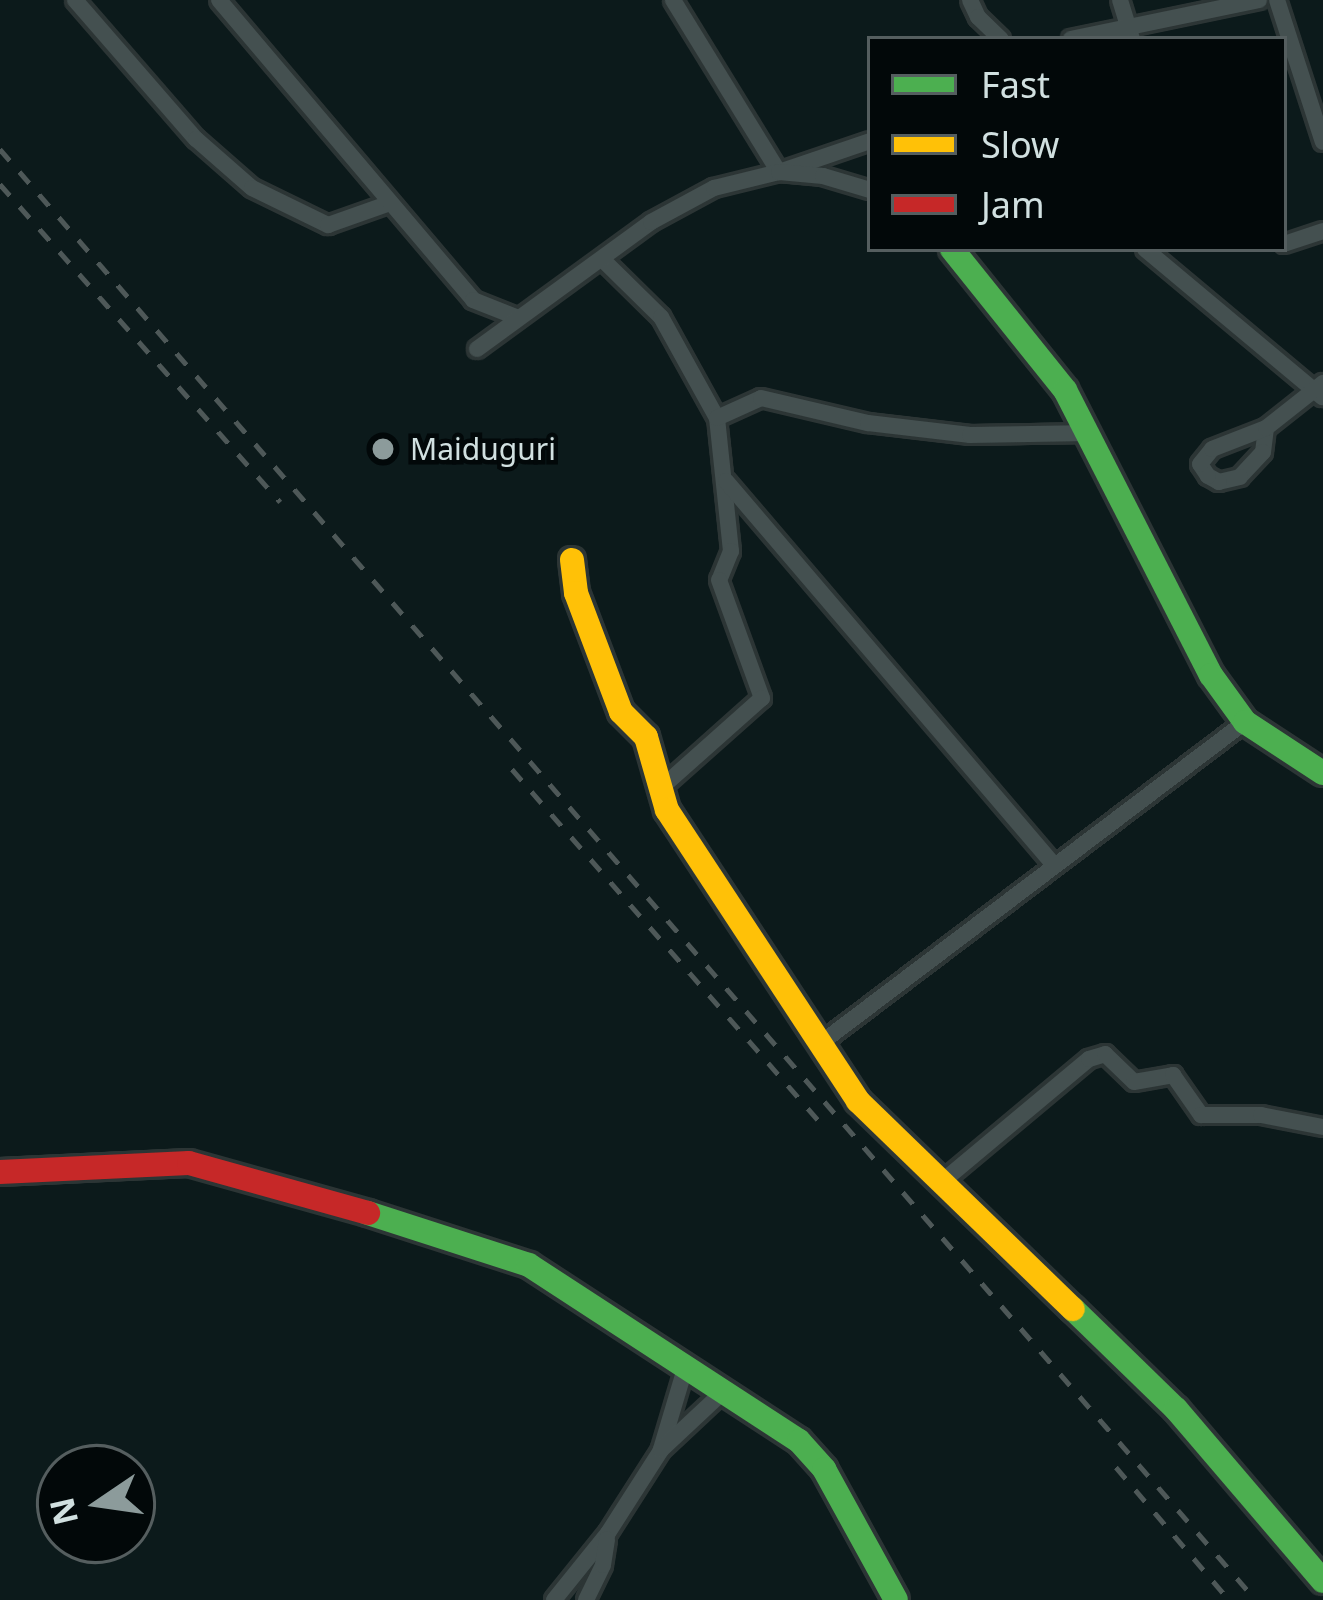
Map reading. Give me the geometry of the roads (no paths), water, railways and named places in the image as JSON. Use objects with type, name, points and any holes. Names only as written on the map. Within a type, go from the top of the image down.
[{"type":"street","points":[[75,0],[196,139],[251,188],[328,225],[390,203]]},
{"type":"street","points":[[219,0],[473,300],[516,317]]},
{"type":"street","points":[[673,0],[779,172]]},
{"type":"street","points":[[970,0],[978,17],[998,36]]},
{"type":"street","points":[[1120,0],[1130,33],[1259,0]]},
{"type":"street","points":[[1277,0],[1323,142]]},
{"type":"street","points":[[476,349],[694,197],[867,142]]},
{"type":"street","points":[[779,172],[823,176],[867,189]]},
{"type":"street","points":[[1287,243],[1323,231]]},
{"type":"street","points":[[954,252],[1065,390],[1211,675],[1244,722],[1323,773]]},
{"type":"street","points":[[1149,252],[1320,390],[1267,428]]},
{"type":"street","points":[[602,259],[661,317],[717,418],[731,551],[719,580],[762,698],[662,787]]},
{"type":"street","points":[[717,418],[761,398],[868,424],[970,435],[1091,433]]},
{"type":"street","points":[[726,481],[1054,865]]},
{"type":"street","points":[[572,560],[576,592],[621,712],[646,737],[667,810],[858,1101],[1176,1409],[1319,1569]]},
{"type":"street","points":[[821,1043],[1244,722]]},
{"type":"street","points":[[943,1181],[1089,1059],[1105,1054],[1134,1082],[1173,1075],[1202,1115],[1261,1115],[1323,1127]]},
{"type":"street","points":[[0,1172],[189,1162],[529,1264],[799,1442],[824,1469],[896,1600]]},
{"type":"street","points":[[661,1450],[686,1365]]},
{"type":"street","points":[[554,1600],[608,1533],[661,1450],[724,1391]]},
{"type":"street","points":[[586,1600],[603,1565],[608,1533]]},
{"type":"railway","points":[[0,149],[1256,1600]]},
{"type":"railway","points":[[0,184],[280,502]]},
{"type":"railway","points":[[512,769],[820,1122]]},
{"type":"railway","points":[[1116,1467],[1229,1600]]},
{"type":"place","name":"Maiduguri","points":[[383,449]]}]
